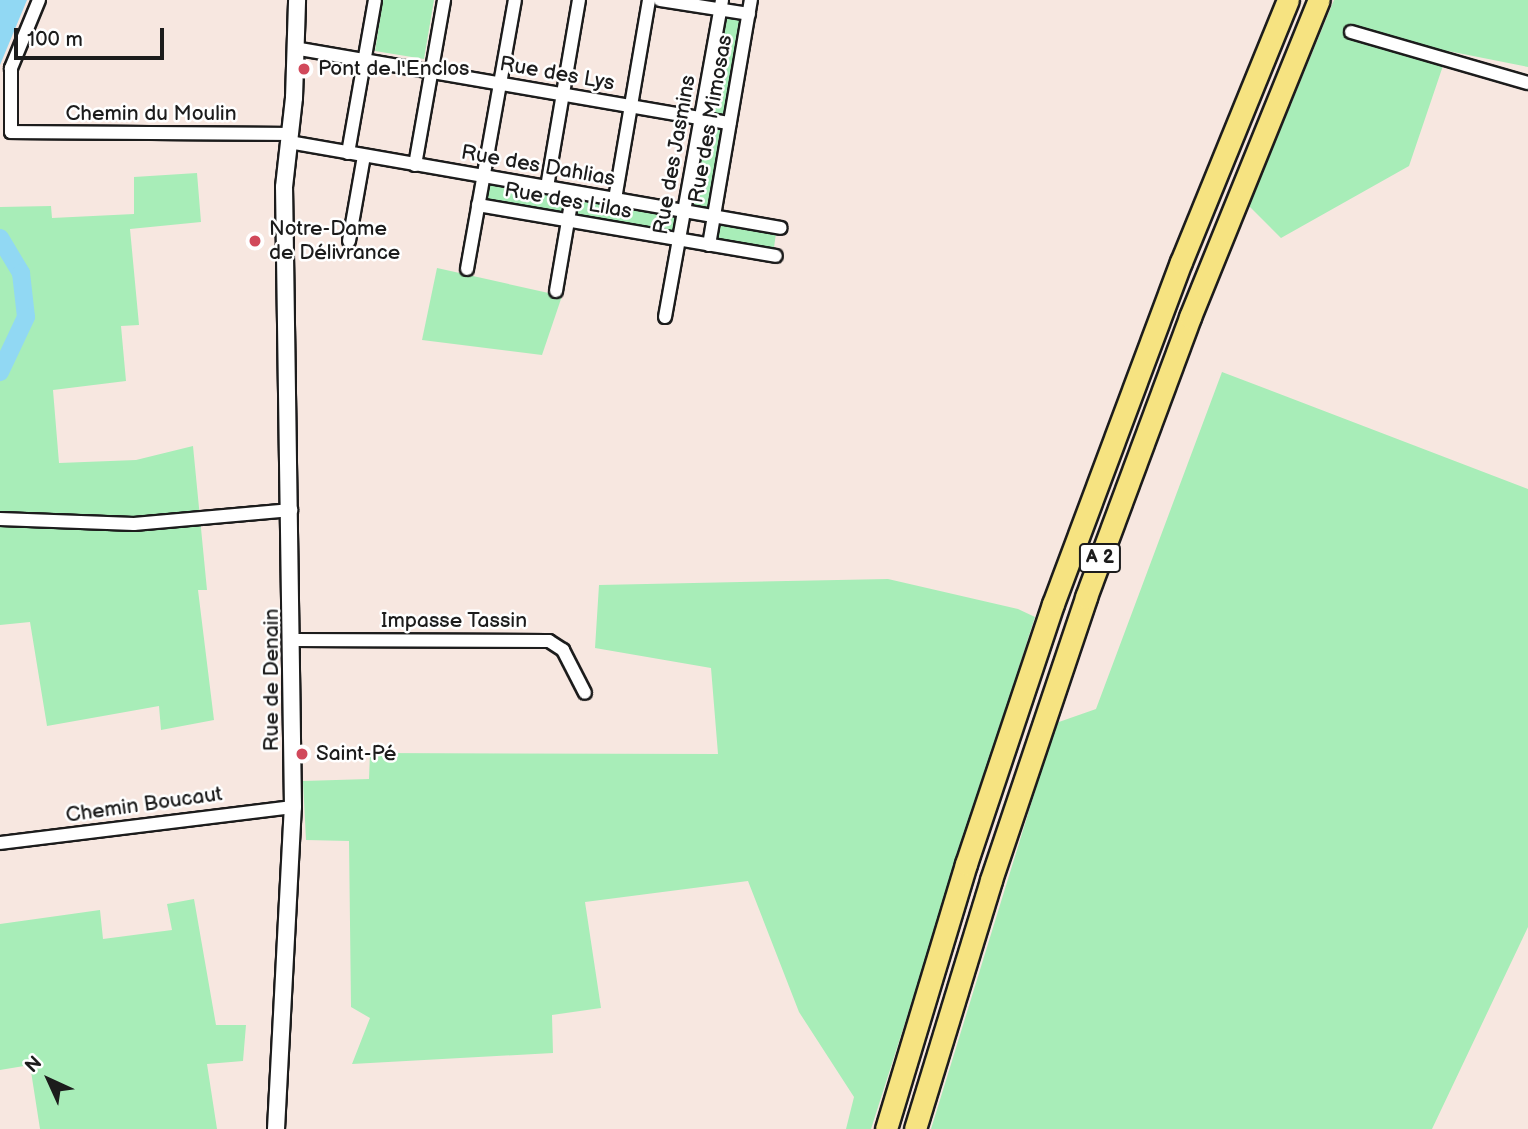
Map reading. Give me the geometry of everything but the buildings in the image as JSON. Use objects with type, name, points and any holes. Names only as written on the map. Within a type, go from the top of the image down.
[{"type":"highway","name":"A 2","points":[[886,1129],[954,901],[1053,604],[1173,283],[1288,0]]},
{"type":"highway","name":"A 2","points":[[915,1129],[991,880],[1086,597],[1191,317],[1319,0]]},
{"type":"street","name":"Chemin du Moulin","points":[[39,0],[11,68],[11,132],[289,138]]},
{"type":"street","name":"Rue de Denain","points":[[276,1129],[293,807],[293,640],[285,231],[297,0]]},
{"type":"street","points":[[348,153],[375,0]]},
{"type":"street","points":[[415,164],[444,0]]},
{"type":"street","points":[[467,270],[515,0]]},
{"type":"street","points":[[547,187],[579,0]]},
{"type":"street","points":[[615,199],[649,0]]},
{"type":"street","points":[[660,0],[721,5],[749,14]]},
{"type":"street","name":"Rue des Mimosas","points":[[709,245],[751,0]]},
{"type":"street","name":"Rue des Jasmins","points":[[665,317],[721,5]]},
{"type":"street","points":[[1351,32],[1528,83]]},
{"type":"street","name":"Rue des Lys","points":[[294,48],[730,122]]},
{"type":"street","name":"Rue des Dahlias","points":[[289,138],[364,156],[781,228]]},
{"type":"street","points":[[349,241],[364,156]]},
{"type":"street","points":[[556,291],[573,192]]},
{"type":"street","name":"Rue des Lilas","points":[[478,205],[776,256]]},
{"type":"street","points":[[0,519],[134,524],[291,510]]},
{"type":"street","name":"Impasse Tassin","points":[[293,640],[550,641],[563,650],[585,693]]},
{"type":"street","name":"Chemin Boucaut","points":[[0,843],[293,807]]},
{"type":"green space","points":[[383,0],[434,0],[424,59],[375,51]]},
{"type":"green space","points":[[1334,0],[1528,0],[1528,67],[1448,51],[1409,166],[1281,238],[1249,206]]},
{"type":"green space","points":[[725,17],[742,20],[725,115],[708,113]]},
{"type":"green space","points":[[706,127],[723,130],[709,211],[692,208]]},
{"type":"green space","points":[[197,173],[201,222],[130,229],[139,325],[121,326],[126,381],[53,390],[59,463],[136,460],[193,446],[207,590],[198,590],[214,720],[161,730],[159,706],[47,726],[30,622],[0,625],[0,207],[51,206],[52,218],[134,214],[134,177]]},
{"type":"green space","points":[[487,181],[567,195],[563,216],[483,202]]},
{"type":"green space","points":[[578,198],[678,216],[675,235],[575,218]]},
{"type":"green space","points":[[717,222],[776,230],[773,251],[714,243]]},
{"type":"green space","points":[[437,268],[562,296],[542,355],[422,340]]},
{"type":"green space","points":[[1222,372],[1528,489],[1528,927],[1432,1129],[931,1129],[1056,723],[1096,709]]},
{"type":"green space","points":[[888,579],[1018,609],[1035,617],[871,1129],[846,1129],[854,1097],[799,1012],[748,881],[585,902],[601,1008],[552,1015],[553,1053],[352,1064],[370,1018],[351,1007],[349,841],[306,840],[303,781],[369,779],[370,753],[718,754],[711,668],[595,648],[599,585]]},
{"type":"green space","points":[[194,899],[216,1025],[246,1025],[243,1061],[207,1064],[217,1129],[40,1129],[30,1065],[0,1070],[0,924],[100,910],[103,939],[172,930],[167,904]]},
{"type":"water","points":[[0,0],[27,0],[0,65]]},
{"type":"waterway","points":[[0,238],[21,273],[26,317],[0,372]]},
{"type":"place","name":"Pont de l'Enclos","points":[[304,69]]},
{"type":"place","name":"Notre-Dame de Délivrance","points":[[255,241]]},
{"type":"place","name":"Saint-Pé","points":[[302,754]]}]
